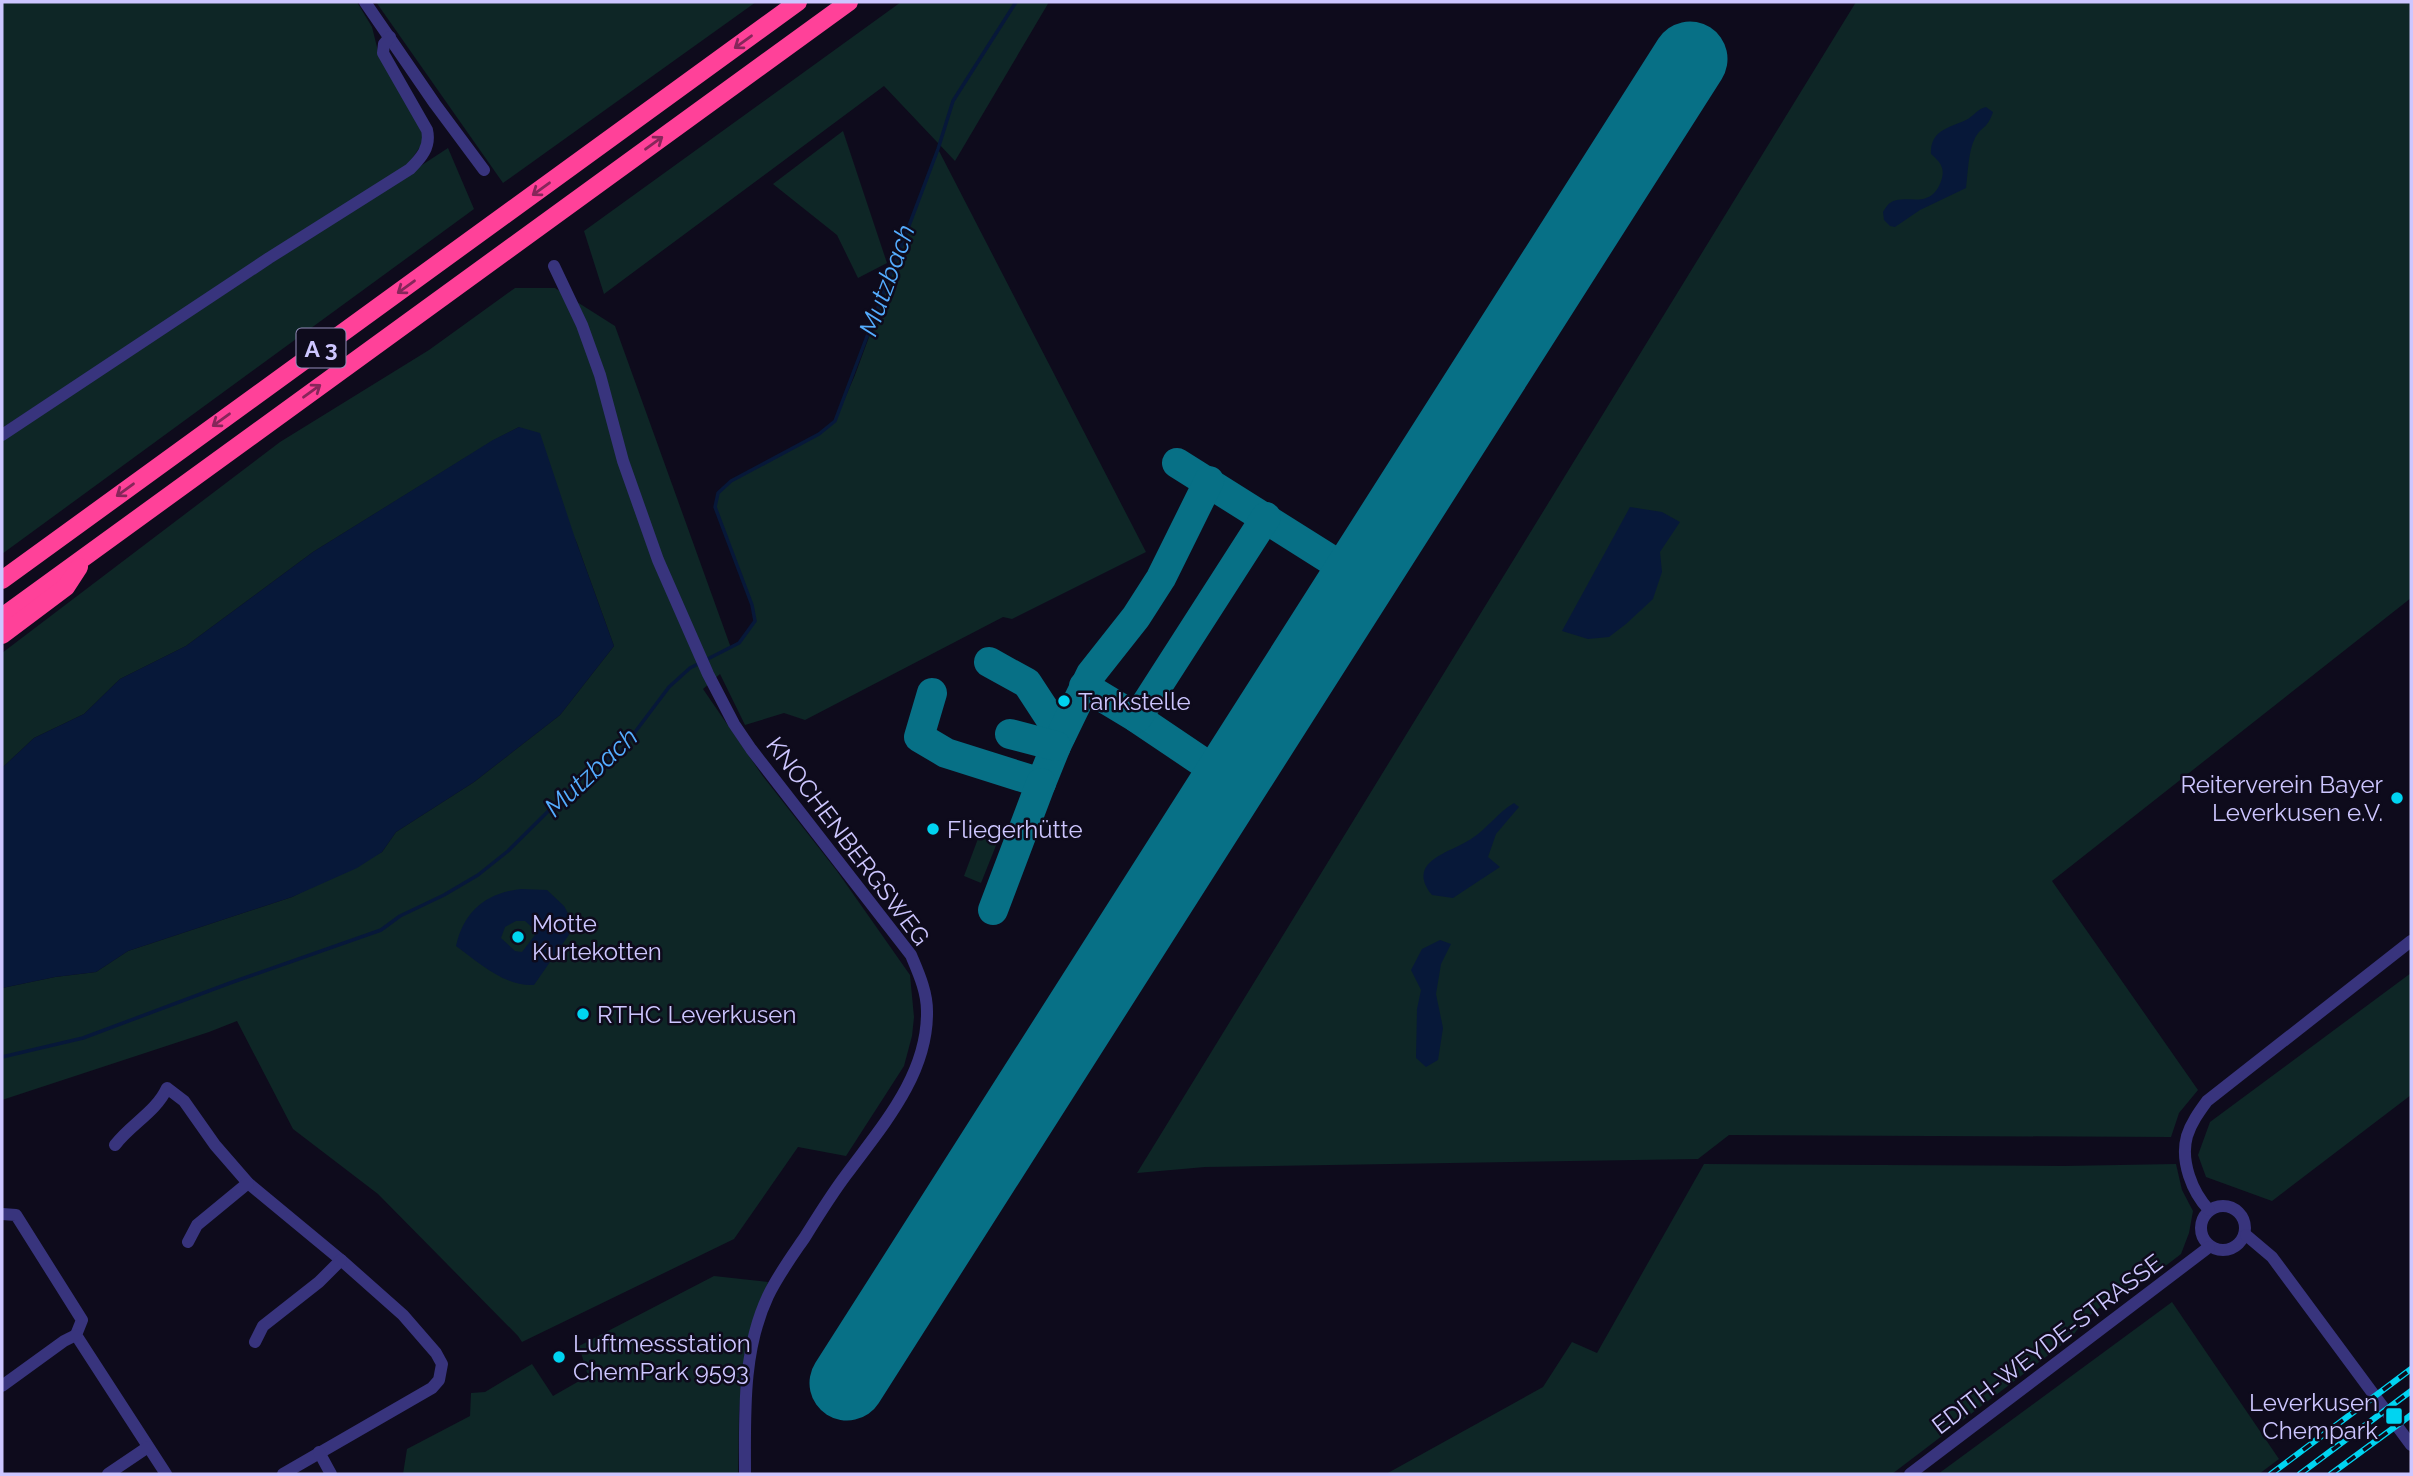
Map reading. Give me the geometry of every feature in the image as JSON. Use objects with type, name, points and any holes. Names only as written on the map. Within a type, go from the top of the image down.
[{"type":"highway","name":"A 3","points":[[2,580],[798,2]]},
{"type":"highway","name":"A 3","points":[[2,617],[849,2]]},
{"type":"highway","points":[[2,635],[66,587],[85,558]]},
{"type":"street","points":[[365,2],[484,170]]},
{"type":"street","points":[[2,435],[269,258],[410,169],[424,155],[429,138],[427,130],[383,52],[384,44],[390,37]]},
{"type":"street","name":"KNOCHENBERGSWEG","points":[[554,266],[582,325],[600,376],[623,461],[658,560],[708,674],[734,724],[751,749],[911,955],[922,982],[928,1008],[926,1031],[913,1076],[889,1116],[843,1178],[782,1270],[767,1297],[751,1346],[745,1392],[745,1474]]},
{"type":"street","points":[[2209,1210],[2197,1195],[2187,1171],[2185,1147],[2194,1122],[2207,1101],[2411,941]]},
{"type":"street","points":[[115,1145],[126,1130],[160,1102],[167,1088],[184,1101],[248,1183],[341,1259],[403,1315],[436,1353],[442,1364],[439,1380],[432,1388],[283,1474]]},
{"type":"street","points":[[188,1242],[197,1225],[248,1183]]},
{"type":"street","points":[[2246,1235],[2234,1247],[2224,1250],[2209,1247],[2201,1231],[2202,1220],[2209,1210],[2223,1206],[2234,1209],[2244,1221],[2246,1235],[2272,1257],[2411,1445]]},
{"type":"street","points":[[2,1214],[16,1215],[82,1320],[76,1335],[64,1340],[2,1386]]},
{"type":"street","name":"EDITH-WEYDE-STRASSE","points":[[1910,1474],[2209,1247]]},
{"type":"street","points":[[255,1342],[263,1326],[319,1282],[341,1259]]},
{"type":"street","points":[[76,1335],[166,1474]]},
{"type":"street","points":[[108,1474],[148,1447]]},
{"type":"street","points":[[319,1452],[331,1474]]},
{"type":"green space","points":[[2,2],[357,2],[372,27],[379,55],[420,126],[424,141],[407,166],[2,428]]},
{"type":"green space","points":[[376,2],[756,2],[503,183]]},
{"type":"green space","points":[[901,2],[1049,2],[955,161],[884,86],[604,294],[584,231]]},
{"type":"green space","points":[[1856,2],[2411,2],[2411,598],[2052,881],[2198,1090],[2179,1113],[2171,1137],[1729,1135],[1698,1159],[1205,1167],[1137,1173]]},
{"type":"green space","points":[[843,131],[887,263],[858,278],[837,235],[773,184]]},
{"type":"green space","points":[[448,148],[474,209],[2,554],[2,439]]},
{"type":"green space","points":[[938,149],[1146,552],[1012,619],[1003,617],[805,720],[784,713],[745,725],[720,674],[703,689],[762,775],[837,871],[910,975],[914,1017],[904,1066],[846,1156],[798,1147],[734,1239],[522,1342],[378,1194],[293,1129],[237,1021],[2,1100],[2,988],[96,972],[128,951],[292,897],[382,852],[396,832],[474,782],[560,715],[614,646],[576,541],[519,427],[313,552],[186,646],[120,679],[84,714],[34,738],[2,768],[2,653],[280,442],[429,350],[515,288],[555,288],[615,326],[731,648],[739,643],[755,621],[752,605],[715,507],[718,493],[731,481],[819,434],[835,421],[855,375]]},
{"type":"green space","points":[[979,836],[997,843],[981,883],[964,876]]},
{"type":"green space","points":[[2411,973],[2411,1095],[2272,1201],[2206,1177],[2198,1155],[2210,1122]]},
{"type":"green space","points":[[1704,1164],[2176,1164],[2182,1190],[2193,1211],[2181,1254],[2146,1281],[2109,1300],[2084,1320],[2072,1337],[1892,1474],[1386,1474],[1543,1387],[1572,1342],[1597,1353]]},
{"type":"green space","points":[[714,1276],[768,1282],[745,1352],[739,1411],[738,1474],[403,1474],[407,1449],[470,1416],[471,1393],[485,1392],[532,1364],[553,1396],[588,1376],[579,1346]]},
{"type":"green space","points":[[2172,1302],[2279,1459],[2259,1474],[1938,1474]]},
{"type":"water","points":[[1986,107],[1993,112],[1973,144],[1966,188],[1920,210],[1895,227],[1890,226],[1884,220],[1883,212],[1889,204],[1896,200],[1925,198],[1938,189],[1943,171],[1931,154],[1937,135]]},
{"type":"water","points":[[519,427],[540,433],[614,646],[560,715],[474,782],[396,832],[382,852],[357,868],[292,897],[128,951],[96,972],[2,988],[2,768],[34,738],[84,714],[120,679],[186,646],[313,552],[493,440]]},
{"type":"water","points":[[1630,507],[1662,512],[1680,522],[1660,552],[1662,572],[1653,599],[1609,637],[1588,639],[1562,631]]},
{"type":"water","points":[[1514,803],[1519,807],[1496,834],[1488,857],[1500,867],[1453,898],[1432,895],[1425,883],[1427,866],[1442,854],[1477,835]]},
{"type":"water","points":[[547,890],[564,906],[575,926],[534,985],[523,985],[502,978],[456,946],[465,923],[478,906],[508,891]],"holes":[[[516,921],[525,921],[534,929],[535,935],[522,952],[515,951],[501,938],[505,927]]]},
{"type":"water","points":[[1440,940],[1451,944],[1441,964],[1436,994],[1443,1028],[1438,1060],[1426,1067],[1416,1058],[1417,1009],[1421,990],[1411,970],[1422,949]]},
{"type":"waterway","name":"Mutzbach","points":[[2,1057],[83,1038],[381,930],[400,916],[444,895],[478,875],[508,851],[595,765],[620,752],[669,687],[690,668],[739,643],[755,621],[752,605],[715,507],[718,493],[731,481],[819,434],[835,421],[938,149],[953,101],[1016,2]]},
{"type":"taxiway","points":[[1177,463],[1358,577]]},
{"type":"taxiway","points":[[932,693],[919,737],[946,753],[1041,783],[1091,674],[1136,617],[1161,578],[1209,481]]},
{"type":"taxiway","points":[[1137,718],[1266,517]]},
{"type":"taxiway","points":[[989,662],[1027,683],[1061,735]]},
{"type":"taxiway","points":[[1084,686],[1229,780]]},
{"type":"taxiway","points":[[1010,734],[1056,746]]},
{"type":"taxiway","points":[[993,910],[1041,783]]},
{"type":"runway","points":[[847,1383],[1690,59]]},
{"type":"railway","points":[[2271,1474],[2411,1369]]},
{"type":"railway","points":[[2300,1474],[2411,1391]]},
{"type":"railway","points":[[2331,1474],[2411,1415]]},
{"type":"place","name":"Tankstelle","points":[[1064,701]]},
{"type":"place","name":"Reiterverein Bayer Leverkusen e.V.","points":[[2397,798]]},
{"type":"place","name":"Fliegerhütte","points":[[933,829]]},
{"type":"place","name":"Motte Kurtekotten","points":[[518,937]]},
{"type":"place","name":"RTHC Leverkusen","points":[[583,1014]]},
{"type":"place","name":"Luftmessstation ChemPark 9593","points":[[559,1357]]},
{"type":"place","name":"Leverkusen Chempark","points":[[2394,1416]]}]
